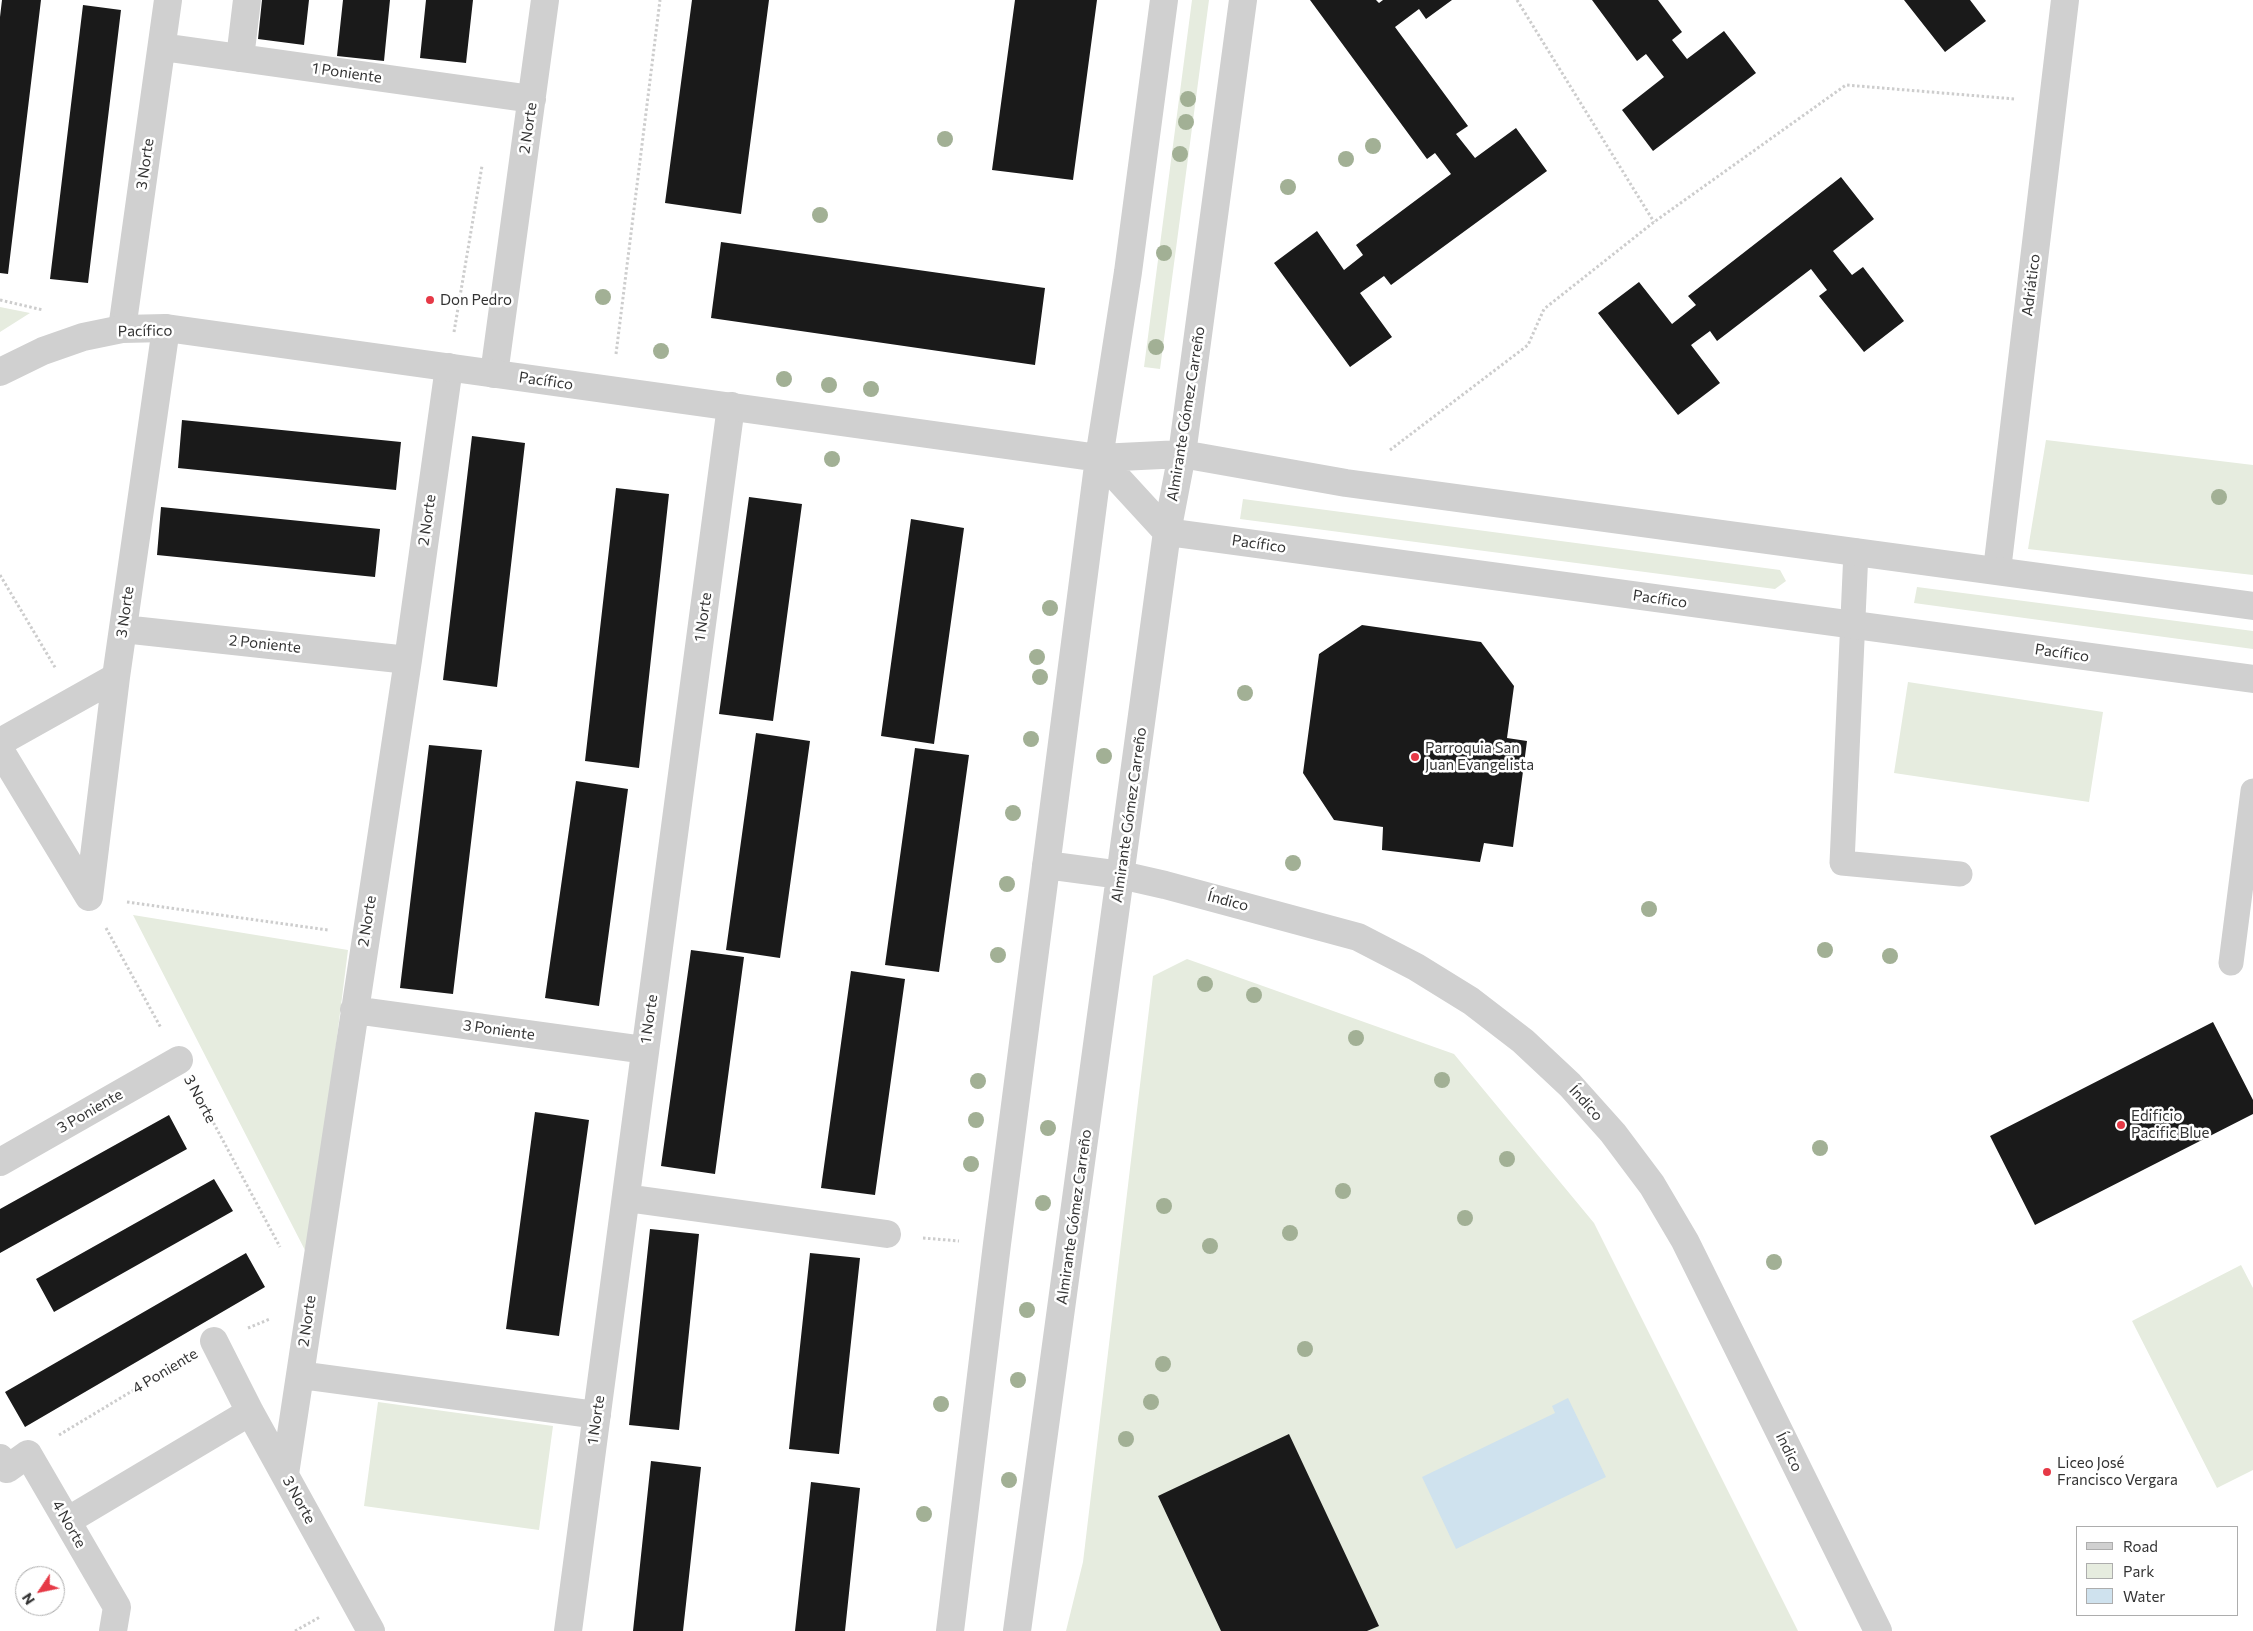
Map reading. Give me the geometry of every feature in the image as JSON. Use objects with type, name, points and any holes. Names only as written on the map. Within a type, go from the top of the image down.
[{"type":"street","name":"3 Norte","points":[[122,329],[168,0]]},
{"type":"street","points":[[240,58],[248,0]]},
{"type":"street","name":"2 Norte","points":[[494,374],[545,0]]},
{"type":"street","points":[[950,1631],[997,1244],[1099,458],[1128,272],[1164,0]]},
{"type":"street","name":"Adriático","points":[[1997,570],[2065,0]]},
{"type":"street","name":"Almirante Gómez Carreño","points":[[1018,1631],[1167,532],[1182,454],[1245,1]]},
{"type":"street","name":"1 Poniente","points":[[162,47],[532,99]]},
{"type":"street","name":"3 Norte","points":[[89,897],[116,677],[166,328]]},
{"type":"street","name":"Pacífico","points":[[0,372],[43,351],[83,338],[122,329],[166,328],[1099,458],[1182,454],[1346,483],[2253,606]]},
{"type":"street","name":"2 Norte","points":[[285,1474],[364,936],[408,660],[448,367]]},
{"type":"street","name":"1 Norte","points":[[568,1631],[731,406]]},
{"type":"street","points":[[1099,458],[1167,532]]},
{"type":"street","name":"Pacífico","points":[[1167,532],[2253,679]]},
{"type":"street","name":"2 Poniente","points":[[123,628],[408,660]]},
{"type":"street","points":[[0,742],[116,677]]},
{"type":"street","points":[[0,750],[89,897]]},
{"type":"street","name":"Índico","points":[[1046,865],[1121,875],[1209,895],[1358,938],[1416,967],[1471,1001],[1522,1041],[1570,1085],[1613,1133],[1652,1185],[1685,1241],[1878,1631]]},
{"type":"street","name":"3 Poniente","points":[[354,1010],[645,1050]]},
{"type":"street","name":"3 Poniente","points":[[0,1162],[179,1060]]},
{"type":"street","points":[[626,1198],[887,1234]]},
{"type":"street","name":"3 Norte","points":[[214,1341],[250,1412],[371,1631]]},
{"type":"street","points":[[300,1375],[597,1415]]},
{"type":"street","points":[[67,1520],[250,1412]]},
{"type":"street","points":[[0,1458],[7,1469],[28,1454]]},
{"type":"street","name":"4 Norte","points":[[28,1454],[117,1607],[113,1631]]},
{"type":"lane","points":[[1856,551],[1842,863],[1960,874]]},
{"type":"lane","points":[[2231,962],[2253,791]]},
{"type":"path","points":[[612,390],[660,0]]},
{"type":"path","points":[[1517,0],[1654,222]]},
{"type":"path","points":[[1346,483],[1528,345],[1544,309],[1654,222],[1846,85],[2053,102]]},
{"type":"path","points":[[448,367],[482,162]]},
{"type":"path","points":[[0,575],[74,701]]},
{"type":"path","points":[[89,897],[364,936]]},
{"type":"path","name":"3 Norte","points":[[89,897],[282,1251]]},
{"type":"path","points":[[887,1234],[997,1244]]},
{"type":"path","name":"4 Poniente","points":[[28,1454],[214,1341],[310,1303]]},
{"type":"green space","points":[[1192,0],[1209,0],[1160,369],[1144,367]]},
{"type":"green space","points":[[0,307],[30,313],[0,332]]},
{"type":"green space","points":[[2046,440],[2253,465],[2253,575],[2028,549]]},
{"type":"green space","points":[[1243,499],[1780,570],[1786,581],[1775,589],[1240,519]]},
{"type":"green space","points":[[1917,587],[2253,631],[2253,649],[1914,603]]},
{"type":"green space","points":[[1908,682],[2103,712],[2089,802],[1894,773]]},
{"type":"green space","points":[[133,915],[348,950],[309,1258]]},
{"type":"green space","points":[[1187,959],[1454,1054],[1594,1223],[1798,1631],[1066,1631],[1083,1562],[1153,976]]},
{"type":"green space","points":[[2241,1265],[2253,1288],[2253,1470],[2217,1488],[2132,1321]]},
{"type":"green space","points":[[378,1402],[553,1426],[539,1530],[364,1506]]},
{"type":"water","points":[[1568,1398],[1606,1477],[1456,1549],[1422,1477],[1555,1413],[1552,1406]]},
{"type":"building","points":[[2,0],[41,0],[8,274],[0,273],[0,17]]},
{"type":"building","points":[[262,0],[309,0],[304,45],[258,39]]},
{"type":"building","points":[[343,0],[390,0],[384,61],[337,56]]},
{"type":"building","points":[[426,0],[473,0],[466,63],[420,58]]},
{"type":"building","points":[[692,0],[769,0],[741,214],[665,203]]},
{"type":"building","points":[[1015,0],[1097,0],[1073,180],[992,170]]},
{"type":"building","points":[[1310,0],[1376,0],[1379,3],[1383,0],[1452,0],[1426,19],[1419,9],[1395,27],[1468,126],[1456,134],[1475,158],[1516,128],[1547,171],[1391,285],[1384,276],[1360,293],[1392,337],[1350,367],[1274,263],[1317,231],[1344,270],[1363,255],[1356,245],[1451,174],[1435,153],[1427,159]]},
{"type":"building","points":[[1592,0],[1658,0],[1682,32],[1672,40],[1687,59],[1724,31],[1756,73],[1653,151],[1622,110],[1664,77],[1646,54],[1637,61]]},
{"type":"building","points":[[1904,0],[1970,0],[1986,21],[1945,52]]},
{"type":"building","points":[[83,5],[121,10],[88,283],[50,279]]},
{"type":"building","points":[[1841,177],[1874,219],[1833,251],[1852,275],[1863,267],[1904,321],[1864,352],[1819,296],[1827,290],[1811,269],[1717,341],[1710,331],[1691,345],[1720,383],[1678,415],[1598,313],[1639,282],[1672,324],[1696,305],[1688,296]]},
{"type":"building","points":[[721,242],[1045,288],[1035,365],[711,318]]},
{"type":"building","points":[[182,420],[401,442],[396,490],[178,468]]},
{"type":"building","points":[[472,436],[525,443],[497,687],[443,680]]},
{"type":"building","points":[[616,488],[669,494],[639,768],[585,761]]},
{"type":"building","points":[[749,497],[802,504],[773,721],[719,714]]},
{"type":"building","points":[[161,507],[380,529],[375,577],[157,555]]},
{"type":"building","points":[[911,519],[964,528],[934,744],[881,736]]},
{"type":"building","name":"Parroquia San Juan Evangelista","points":[[1362,625],[1481,642],[1514,686],[1507,738],[1527,741],[1513,847],[1484,843],[1480,862],[1382,850],[1383,827],[1334,820],[1303,773],[1319,654]]},
{"type":"building","points":[[756,733],[810,741],[780,958],[726,950]]},
{"type":"building","points":[[429,745],[482,750],[453,994],[400,988]]},
{"type":"building","points":[[915,748],[969,755],[939,972],[885,965]]},
{"type":"building","points":[[576,781],[628,789],[599,1006],[545,998]]},
{"type":"building","points":[[691,950],[744,957],[715,1174],[661,1166]]},
{"type":"building","points":[[851,971],[905,979],[875,1195],[821,1188]]},
{"type":"building","name":"Edificio Pacific Blue","points":[[2213,1022],[2253,1100],[2253,1114],[2035,1225],[1990,1136]]},
{"type":"building","points":[[535,1112],[589,1120],[559,1336],[506,1329]]},
{"type":"building","points":[[169,1115],[187,1149],[0,1253],[0,1209]]},
{"type":"building","points":[[214,1179],[233,1211],[54,1312],[36,1279]]},
{"type":"building","points":[[650,1229],[699,1234],[679,1430],[629,1425]]},
{"type":"building","points":[[246,1253],[265,1287],[25,1427],[5,1392]]},
{"type":"building","points":[[810,1253],[860,1258],[839,1454],[789,1449]]},
{"type":"building","points":[[1289,1434],[1379,1626],[1367,1631],[1221,1631],[1158,1496]]},
{"type":"building","points":[[651,1461],[701,1467],[683,1631],[633,1631]]},
{"type":"building","points":[[811,1482],[860,1488],[845,1631],[795,1631]]},
{"type":"place","name":"Don Pedro","points":[[430,300]]},
{"type":"place","name":"Parroquia San Juan Evangelista","points":[[1415,757]]},
{"type":"place","name":"Edificio Pacific Blue","points":[[2121,1125]]},
{"type":"place","name":"Liceo José Francisco Vergara","points":[[2047,1472]]}]
